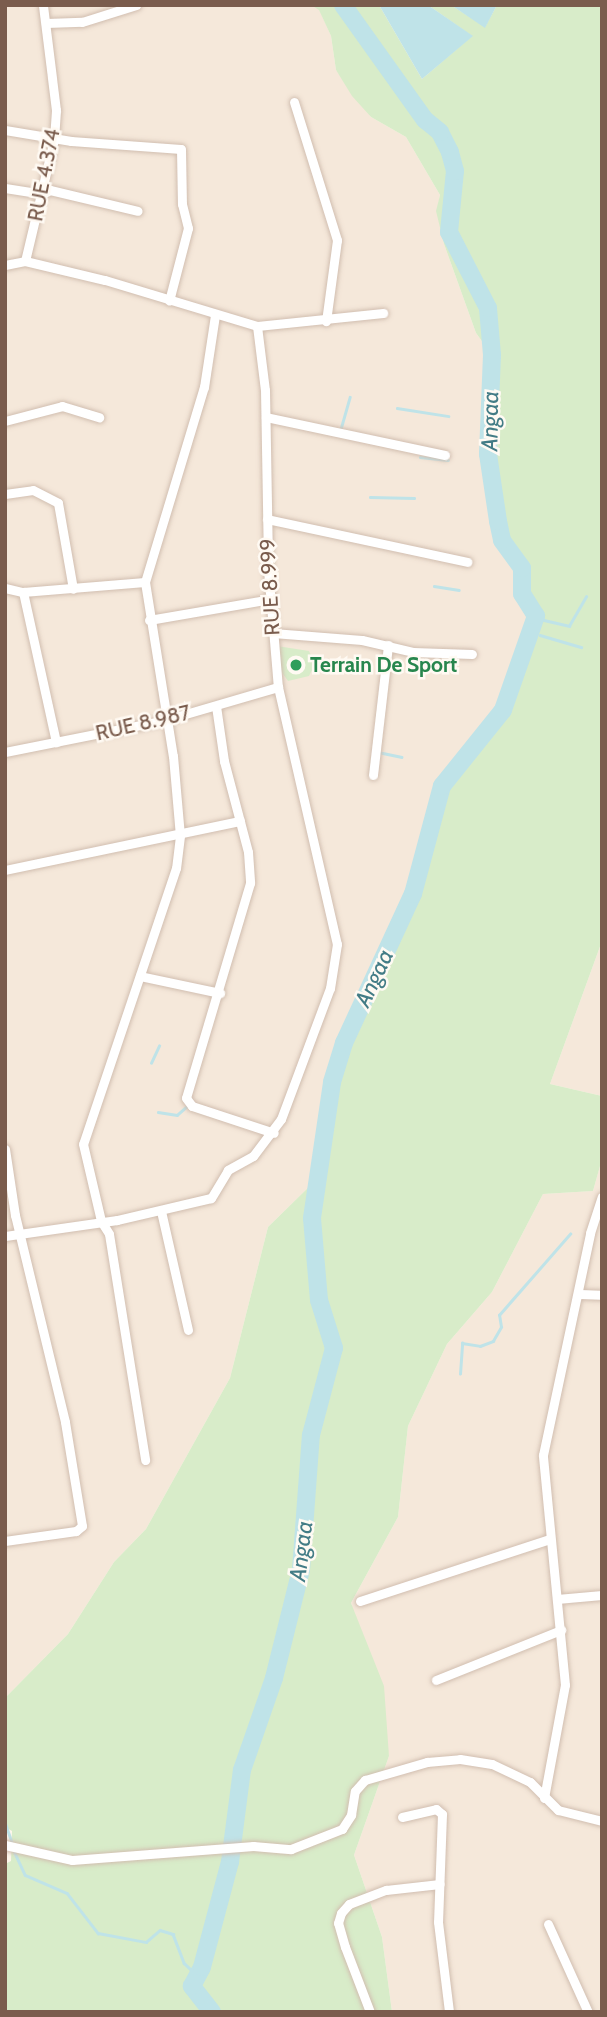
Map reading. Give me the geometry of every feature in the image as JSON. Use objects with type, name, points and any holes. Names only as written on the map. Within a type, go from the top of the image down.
[{"type":"street","name":"RUE 4.374","points":[[25,261],[54,139],[56,110],[43,5]]},
{"type":"street","points":[[46,23],[82,22],[136,5]]},
{"type":"street","points":[[294,102],[337,240],[326,321]]},
{"type":"street","points":[[5,130],[54,139],[181,149],[182,204],[188,228],[169,301]]},
{"type":"street","points":[[5,188],[42,194],[50,190],[138,211]]},
{"type":"street","points":[[5,265],[25,261],[257,326],[326,321],[383,313]]},
{"type":"street","points":[[145,1460],[109,1234],[101,1221],[83,1153],[83,1136],[176,868],[180,836],[145,582],[205,387],[215,315]]},
{"type":"street","name":"RUE 8.999","points":[[257,326],[266,417],[270,599],[278,687],[337,944],[330,988],[274,1133]]},
{"type":"street","points":[[5,421],[62,406],[99,417]]},
{"type":"street","points":[[266,417],[445,455]]},
{"type":"street","points":[[5,494],[33,490],[58,503],[73,589]]},
{"type":"street","points":[[267,519],[467,562]]},
{"type":"street","points":[[5,588],[23,592],[145,582]]},
{"type":"street","points":[[23,592],[57,742]]},
{"type":"street","points":[[149,620],[270,599]]},
{"type":"street","points":[[273,633],[388,645],[413,652],[472,654]]},
{"type":"street","points":[[373,775],[388,645]]},
{"type":"street","name":"RUE 8.987","points":[[5,752],[166,720],[278,687]]},
{"type":"street","points":[[5,1236],[161,1211],[211,1198],[228,1170],[253,1156],[274,1133],[188,1103],[197,1054],[220,993],[250,883],[248,852],[216,706]]},
{"type":"street","points":[[5,870],[180,836],[240,821]]},
{"type":"street","points":[[140,976],[220,993]]},
{"type":"street","points":[[5,1149],[20,1234],[65,1422],[82,1526],[76,1531],[5,1541]]},
{"type":"street","points":[[544,1798],[563,1713],[561,1630],[543,1455],[602,1197]]},
{"type":"street","points":[[161,1211],[188,1330]]},
{"type":"street","points":[[578,1294],[602,1295]]},
{"type":"street","points":[[360,1601],[551,1539]]},
{"type":"street","points":[[557,1599],[602,1595]]},
{"type":"street","points":[[436,1680],[561,1630]]},
{"type":"street","points":[[5,1845],[72,1860],[253,1846],[291,1849],[342,1829],[351,1815],[355,1791],[365,1780],[449,1760],[492,1764],[530,1782],[558,1810],[602,1821]]},
{"type":"street","points":[[402,1817],[436,1809],[442,1814],[438,1922],[449,2012]]},
{"type":"street","points":[[370,2012],[345,1947],[338,1923],[341,1913],[349,1904],[386,1889],[440,1884]]},
{"type":"street","points":[[548,1924],[588,2012]]},
{"type":"shaded area","points":[[5,5],[311,5],[319,9],[331,36],[336,70],[371,117],[406,137],[440,195],[437,211],[444,244],[476,333],[492,355],[488,454],[502,540],[522,568],[522,594],[537,611],[503,710],[442,786],[413,894],[344,1043],[322,1129],[318,1178],[268,1227],[230,1378],[146,1529],[114,1562],[68,1634],[5,1698]]},
{"type":"shaded area","points":[[602,941],[602,1096],[550,1084]]},
{"type":"shaded area","points":[[602,1159],[602,2012],[392,2012],[382,1937],[354,1855],[389,1756],[351,1603],[398,1517],[408,1426],[447,1344],[492,1292],[543,1194],[593,1191]]},
{"type":"green space","points":[[311,5],[379,5],[422,79],[472,36],[428,5],[451,5],[485,27],[497,5],[602,5],[602,941],[550,1084],[602,1096],[602,1159],[593,1191],[543,1194],[492,1292],[447,1344],[408,1426],[398,1517],[351,1603],[384,1686],[389,1756],[354,1855],[382,1937],[392,2012],[5,2012],[5,1864],[11,1861],[12,1831],[5,1827],[5,1698],[68,1634],[114,1562],[146,1529],[230,1378],[268,1227],[318,1178],[322,1129],[344,1043],[413,894],[442,786],[503,710],[536,616],[522,594],[522,568],[502,540],[488,454],[492,355],[476,333],[444,244],[436,211],[440,195],[406,137],[371,117],[352,96],[336,70],[331,36],[319,10]]},
{"type":"green space","name":"Terrain De Sport","points":[[277,646],[309,651],[315,664],[309,676],[288,681],[278,667]]},
{"type":"water","points":[[379,5],[428,5],[473,36],[422,79]]},
{"type":"water","points":[[451,5],[497,5],[485,28]]},
{"type":"waterway","name":"Angaa","points":[[212,2012],[192,1986],[202,1967],[230,1862],[242,1770],[274,1678],[301,1570],[311,1435],[334,1348],[319,1300],[312,1218],[332,1082],[344,1043],[413,894],[442,786],[503,710],[536,616],[522,594],[522,568],[502,540],[498,521],[488,454],[492,355],[488,308],[449,232],[455,171],[450,152],[440,132],[425,120],[343,5]]},
{"type":"waterway","points":[[340,431],[350,397]]},
{"type":"waterway","points":[[397,408],[448,416]]},
{"type":"waterway","points":[[420,457],[448,460]]},
{"type":"waterway","points":[[370,497],[414,498]]},
{"type":"waterway","points":[[434,586],[459,590]]},
{"type":"waterway","points":[[544,620],[569,626],[586,597]]},
{"type":"waterway","points":[[540,635],[581,647]]},
{"type":"waterway","points":[[378,752],[401,757]]},
{"type":"waterway","points":[[151,1063],[159,1046]]},
{"type":"waterway","points":[[158,1112],[177,1115],[186,1107]]},
{"type":"waterway","points":[[460,1374],[462,1343],[480,1346],[493,1341],[501,1327],[499,1315],[570,1234]]},
{"type":"waterway","points":[[5,1822],[13,1845]]},
{"type":"waterway","points":[[14,1851],[25,1875],[67,1893],[98,1933],[146,1942],[160,1930],[173,1934],[184,1963],[197,1975]]},
{"type":"place","name":"Terrain De Sport","points":[[296,665]]}]
